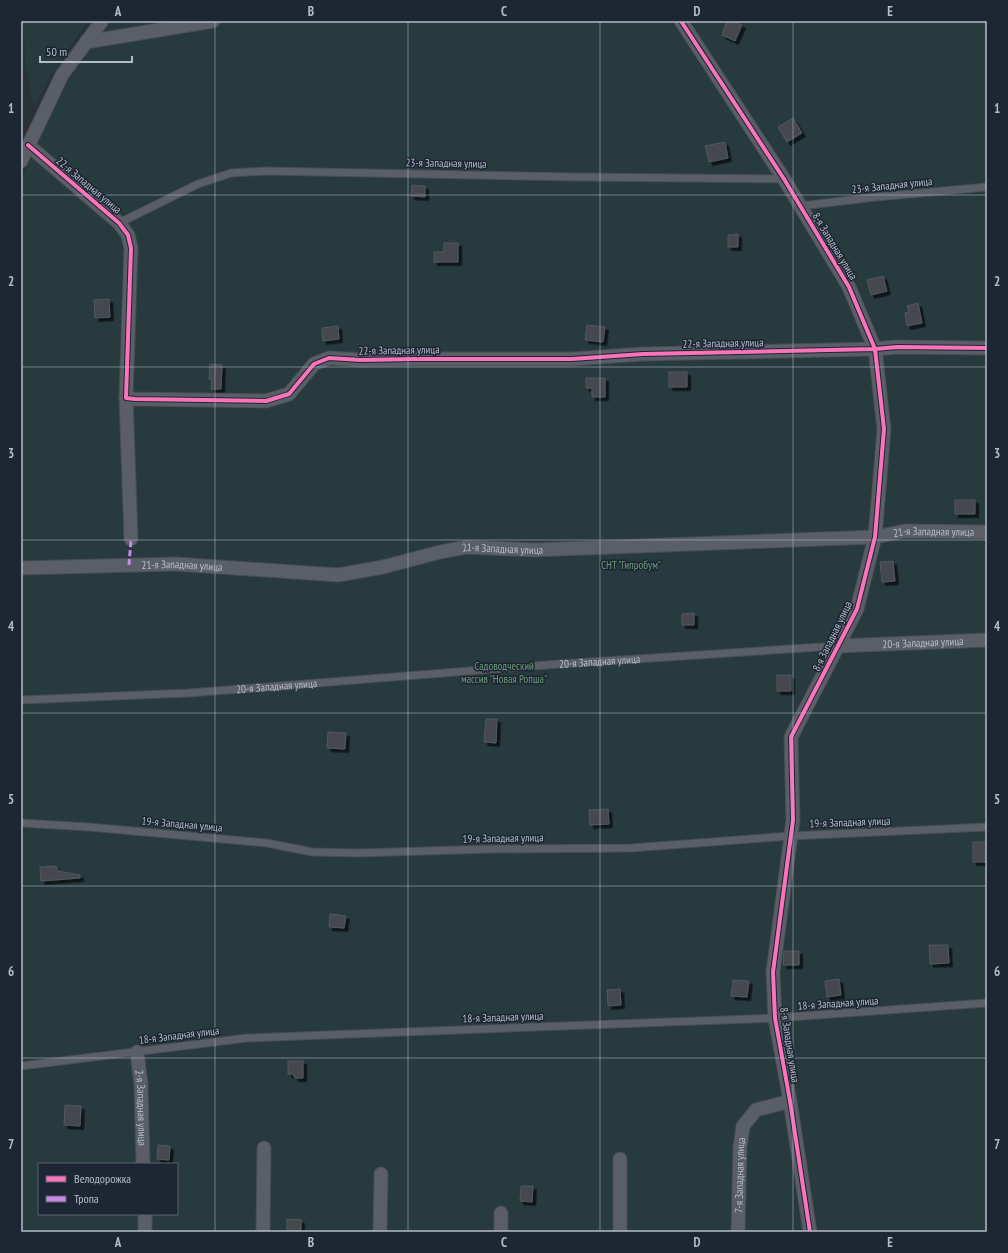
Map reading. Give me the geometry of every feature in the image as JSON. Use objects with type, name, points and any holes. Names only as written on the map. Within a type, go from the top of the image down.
[{"type":"street","points":[[21,161],[62,75],[102,21]]},
{"type":"street","points":[[86,42],[213,21]]},
{"type":"street","name":"8-я Западная улица","points":[[681,21],[784,179],[849,287],[875,349],[884,429],[875,537],[857,609],[791,737],[793,820],[773,972],[775,1018],[790,1101],[810,1232]]},
{"type":"street","name":"22-я Западная улица","points":[[28,146],[119,223],[128,235],[131,248],[126,398],[266,401],[289,394],[314,364],[329,358],[361,360],[572,359],[643,354],[875,349],[897,347],[987,348]]},
{"type":"street","points":[[126,398],[131,539]]},
{"type":"street","name":"21-я Западная улица","points":[[21,568],[176,564],[338,574],[383,567],[440,552],[467,547],[533,550],[875,537],[905,531],[987,532]]},
{"type":"street","name":"20-я Западная улица","points":[[837,646],[987,640]]},
{"type":"street","name":"2-я Западная улица","points":[[137,1052],[141,1084],[143,1163]]},
{"type":"street","name":"7-я Западная улица","points":[[738,1232],[740,1147],[743,1126],[756,1110],[790,1101]]},
{"type":"street","points":[[263,1232],[264,1148]]},
{"type":"street","points":[[620,1159],[620,1232]]},
{"type":"street","points":[[380,1232],[381,1174]]},
{"type":"street","points":[[501,1213],[501,1232]]},
{"type":"street","points":[[145,1215],[145,1232]]},
{"type":"lane","name":"23-я Западная улица","points":[[119,223],[198,184],[230,173],[266,171],[571,177],[784,179]]},
{"type":"lane","name":"23-я Западная улица","points":[[800,206],[876,197],[987,187]]},
{"type":"lane","name":"20-я Западная улица","points":[[21,700],[189,693],[559,664],[837,646]]},
{"type":"lane","name":"19-я Западная улица","points":[[21,823],[89,827],[267,843],[312,852],[359,853],[491,849],[631,848],[790,836],[987,827]]},
{"type":"lane","name":"18-я Западная улица","points":[[21,1066],[247,1038],[775,1018],[987,1003]]},
{"type":"green space","points":[[21,21],[88,21],[51,75],[34,107],[25,64],[24,28],[21,26]]},
{"type":"green space","name":"Садоводческий массив \"Новая Ропша\"","points":[[112,21],[987,21],[987,1232],[21,1232],[21,181],[43,129],[69,80]]},
{"type":"building","points":[[727,21],[733,21],[742,25],[735,41],[722,35]]},
{"type":"building","points":[[793,118],[802,133],[787,142],[778,127]]},
{"type":"building","points":[[725,142],[728,158],[709,162],[705,146]]},
{"type":"building","points":[[412,185],[425,186],[425,197],[411,196]]},
{"type":"building","points":[[738,234],[738,247],[728,247],[728,235]]},
{"type":"building","points":[[444,243],[458,243],[458,262],[434,262],[434,252],[444,252]]},
{"type":"building","points":[[883,276],[887,291],[871,295],[867,280]]},
{"type":"building","points":[[109,299],[110,317],[95,318],[94,300]]},
{"type":"building","points":[[918,303],[922,323],[907,326],[905,313],[909,312],[907,306]]},
{"type":"building","points":[[587,325],[605,327],[603,342],[585,340]]},
{"type":"building","points":[[338,326],[339,339],[323,341],[322,328]]},
{"type":"building","points":[[210,364],[222,365],[221,389],[211,389],[212,379],[209,379]]},
{"type":"building","points":[[669,372],[687,372],[687,387],[669,387]]},
{"type":"building","points":[[586,378],[605,378],[605,397],[592,397],[592,388],[586,388]]},
{"type":"building","points":[[955,500],[975,500],[975,514],[955,514]]},
{"type":"building","points":[[893,561],[895,581],[882,582],[880,562]]},
{"type":"building","points":[[694,613],[694,625],[682,625],[682,614]]},
{"type":"building","points":[[777,675],[791,675],[791,691],[777,691]]},
{"type":"building","points":[[486,719],[497,719],[496,743],[484,742]]},
{"type":"building","points":[[328,732],[346,733],[345,749],[327,748]]},
{"type":"building","points":[[608,809],[609,824],[590,825],[589,810]]},
{"type":"building","points":[[973,842],[987,842],[987,862],[973,862]]},
{"type":"building","points":[[56,866],[58,871],[80,875],[80,878],[41,881],[40,867]]},
{"type":"building","points":[[330,914],[346,916],[344,928],[329,927]]},
{"type":"building","points":[[929,945],[948,945],[949,963],[930,964]]},
{"type":"building","points":[[784,951],[799,951],[799,965],[783,965]]},
{"type":"building","points":[[839,979],[841,995],[827,997],[825,981]]},
{"type":"building","points":[[733,980],[749,981],[747,997],[731,996]]},
{"type":"building","points":[[620,989],[621,1005],[608,1006],[607,990]]},
{"type":"building","points":[[288,1061],[303,1061],[303,1078],[295,1078],[293,1074],[288,1074]]},
{"type":"building","points":[[65,1105],[81,1106],[80,1126],[64,1125]]},
{"type":"building","points":[[158,1145],[170,1146],[169,1160],[157,1159]]},
{"type":"building","points":[[521,1186],[533,1186],[532,1202],[520,1201]]},
{"type":"building","points":[[287,1219],[301,1220],[301,1232],[287,1231]]},
{"type":"marked path","points":[[129,565],[131,539]]},
{"type":"cycle path","points":[[681,21],[784,179],[849,287],[875,349],[884,429],[875,537],[857,609],[791,737],[793,820],[773,972],[775,1018],[790,1101],[810,1232]]},
{"type":"cycle path","points":[[28,145],[119,223],[128,235],[131,248],[126,398],[266,401],[289,394],[314,364],[329,358],[361,360],[572,359],[643,354],[875,349],[897,347],[987,348]]},
{"type":"park label","name":"СНТ \"Гипробум\"","points":[[631,565]]}]
